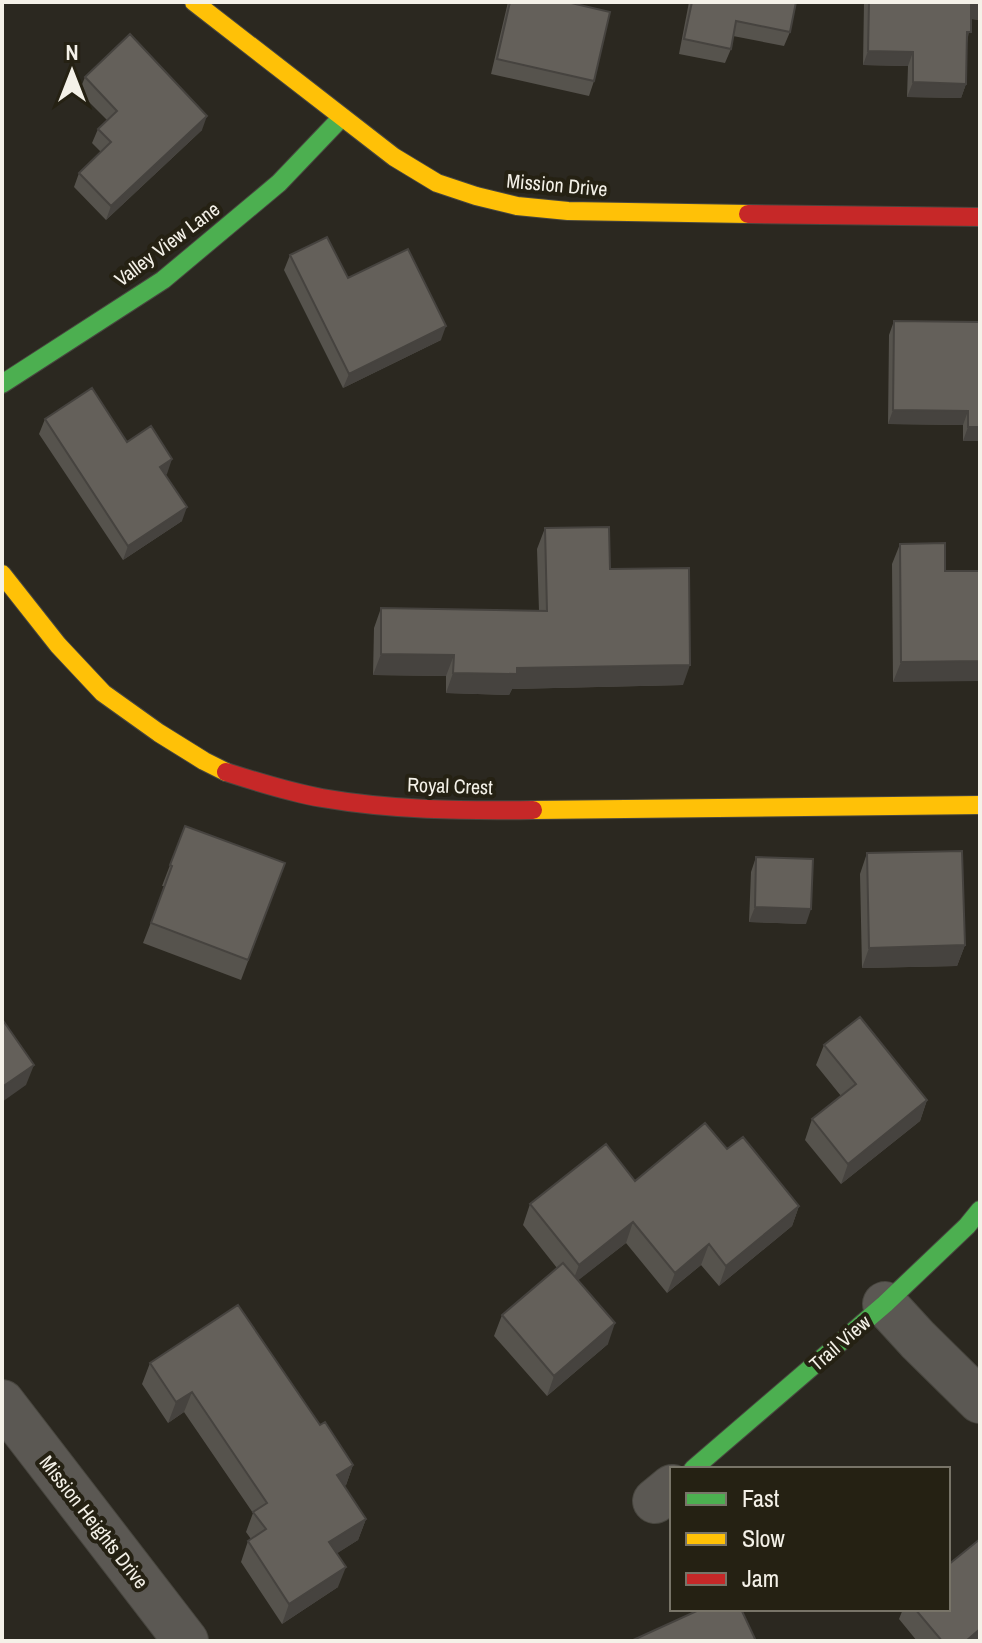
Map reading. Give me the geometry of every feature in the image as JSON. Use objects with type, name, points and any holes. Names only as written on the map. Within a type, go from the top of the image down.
[{"type":"street","name":"Mission Drive","points":[[194,2],[394,157],[437,183],[476,196],[517,206],[568,211],[980,217]]},
{"type":"street","name":"Valley View Lane","points":[[2,384],[163,280],[279,183],[342,117]]},
{"type":"street","name":"Royal Crest","points":[[2,574],[97,687],[137,718],[224,771],[280,789],[338,800],[417,808],[504,810],[980,805]]},
{"type":"street","name":"Trail View","points":[[695,1467],[885,1304],[980,1210]]},
{"type":"street","points":[[885,1304],[980,1401]]},
{"type":"street","name":"Mission Heights Drive","points":[[2,1402],[186,1641]]},
{"type":"building","points":[[510,2],[567,2],[610,12],[594,81],[497,59]]},
{"type":"building","points":[[692,2],[796,2],[790,32],[736,21],[731,49],[684,39]]},
{"type":"building","points":[[869,2],[980,2],[980,5],[971,4],[966,84],[913,82],[913,52],[868,51]]},
{"type":"building","points":[[130,34],[207,116],[111,206],[79,173],[111,142],[98,129],[117,111],[85,77]]},
{"type":"building","points":[[327,237],[348,278],[408,249],[446,326],[349,374],[290,255]]},
{"type":"building","points":[[894,321],[980,322],[980,427],[968,427],[968,411],[893,410]]},
{"type":"building","points":[[92,388],[127,442],[151,426],[172,459],[160,467],[187,507],[128,546],[45,419]]},
{"type":"building","points":[[609,527],[610,569],[689,568],[690,665],[517,668],[517,674],[453,673],[454,655],[381,654],[381,608],[547,611],[545,528]]},
{"type":"building","points":[[945,543],[945,571],[979,571],[980,661],[901,662],[900,544]]},
{"type":"building","points":[[185,826],[285,863],[248,960],[151,923]]},
{"type":"building","points":[[962,851],[965,945],[869,948],[867,853]]},
{"type":"building","points":[[756,857],[813,859],[811,909],[755,907]]},
{"type":"building","points":[[860,1017],[927,1100],[848,1164],[812,1119],[856,1084],[824,1045]]},
{"type":"building","points":[[2,1019],[34,1065],[2,1087]]},
{"type":"building","points":[[705,1123],[727,1149],[743,1137],[799,1206],[726,1266],[709,1244],[675,1273],[633,1222],[579,1265],[530,1204],[606,1144],[635,1181]]},
{"type":"building","points":[[563,1263],[615,1323],[554,1376],[502,1315]]},
{"type":"building","points":[[238,1305],[320,1425],[325,1422],[353,1465],[337,1475],[366,1519],[329,1542],[346,1567],[289,1604],[248,1541],[266,1529],[253,1512],[267,1503],[192,1392],[176,1402],[150,1363]]},
{"type":"building","points":[[980,1539],[980,1629],[966,1641],[942,1641],[917,1611],[950,1611],[950,1563]]},
{"type":"building","points":[[697,1611],[742,1611],[756,1641],[631,1641]]},
{"type":"traffic: fast","points":[[2,384],[163,280],[279,183],[342,117]]},
{"type":"traffic: fast","points":[[695,1467],[885,1304],[980,1210]]},
{"type":"traffic: slow","points":[[194,2],[394,157],[437,183],[517,206],[568,211],[748,214]]},
{"type":"traffic: slow","points":[[2,574],[58,645],[103,693],[159,733],[226,772]]},
{"type":"traffic: slow","points":[[533,810],[980,805]]},
{"type":"traffic: jam","points":[[748,214],[980,217]]},
{"type":"traffic: jam","points":[[226,772],[297,793],[348,802],[427,809],[533,810]]}]
